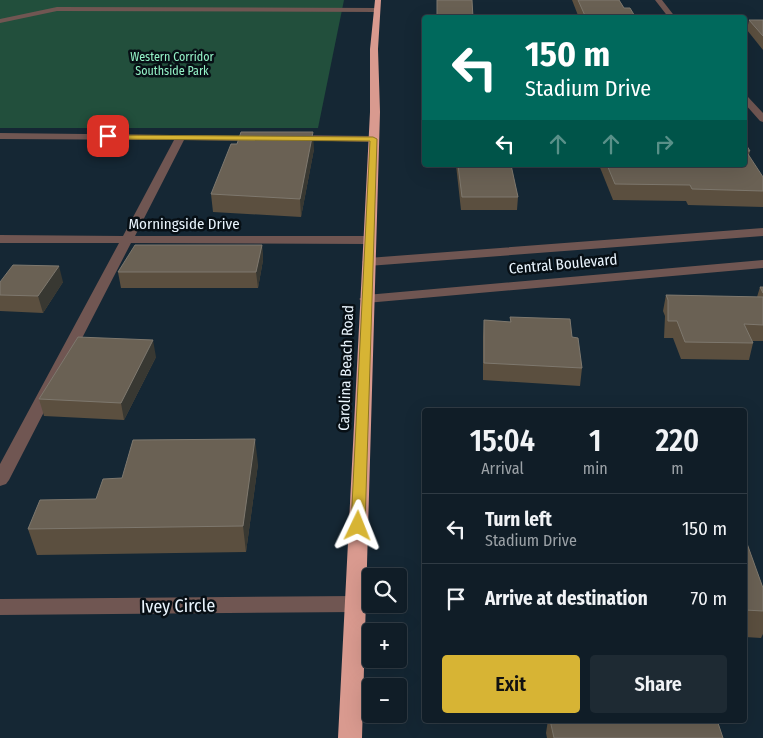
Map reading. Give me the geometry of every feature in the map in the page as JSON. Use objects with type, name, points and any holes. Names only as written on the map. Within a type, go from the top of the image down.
[{"type":"highway","name":"Carolina Beach Road","points":[[350,738],[373,139],[374,49],[378,5]]},
{"type":"street","points":[[253,9],[260,0]]},
{"type":"street","points":[[658,0],[670,15]]},
{"type":"street","points":[[0,21],[82,1]]},
{"type":"street","points":[[121,1],[147,10]]},
{"type":"street","points":[[43,11],[253,9],[378,5]]},
{"type":"street","points":[[747,100],[763,119]]},
{"type":"street","points":[[0,136],[268,138]]},
{"type":"street","points":[[0,480],[181,137]]},
{"type":"street","points":[[287,138],[373,139]]},
{"type":"street","name":"Central Boulevard","points":[[368,262],[763,232]]},
{"type":"street","name":"Morningside Drive","points":[[0,239],[369,240]]},
{"type":"street","name":"Central Boulevard","points":[[366,299],[763,264]]},
{"type":"street","name":"Ivey Circle","points":[[0,608],[356,604]]},
{"type":"green space","name":"Western Corridor Southside Park","points":[[0,0],[344,0],[318,128],[0,128]]},
{"type":"building","points":[[437,0],[472,0],[473,15],[437,15]]},
{"type":"building","points":[[578,0],[619,0],[624,8],[630,8],[634,15],[585,15]]},
{"type":"building","points":[[749,20],[763,20],[763,36]]},
{"type":"building","points":[[241,132],[313,132],[300,199],[211,194],[231,144],[237,144]]},
{"type":"building","points":[[747,153],[763,177],[763,191],[692,189],[690,185],[615,184],[608,167],[747,167]]},
{"type":"building","points":[[458,167],[511,167],[518,197],[462,197]]},
{"type":"building","points":[[135,245],[262,245],[256,272],[118,272]]},
{"type":"building","points":[[13,265],[59,266],[38,296],[0,295],[0,282]]},
{"type":"building","points":[[666,295],[763,297],[763,325],[744,324],[753,343],[685,342],[677,321],[668,321],[668,300]]},
{"type":"building","points":[[510,317],[570,319],[572,337],[578,338],[582,368],[484,363],[484,320],[511,322]]},
{"type":"building","points":[[78,337],[153,340],[121,403],[39,399]]},
{"type":"building","points":[[255,439],[243,526],[28,529],[40,500],[96,499],[103,479],[122,478],[133,440]]},
{"type":"building","points":[[747,544],[763,588],[763,611],[747,610]]},
{"type":"building","points":[[551,723],[718,723],[723,738],[554,738]]},
{"type":"route","points":[[108,136],[373,139],[358,526]]}]
